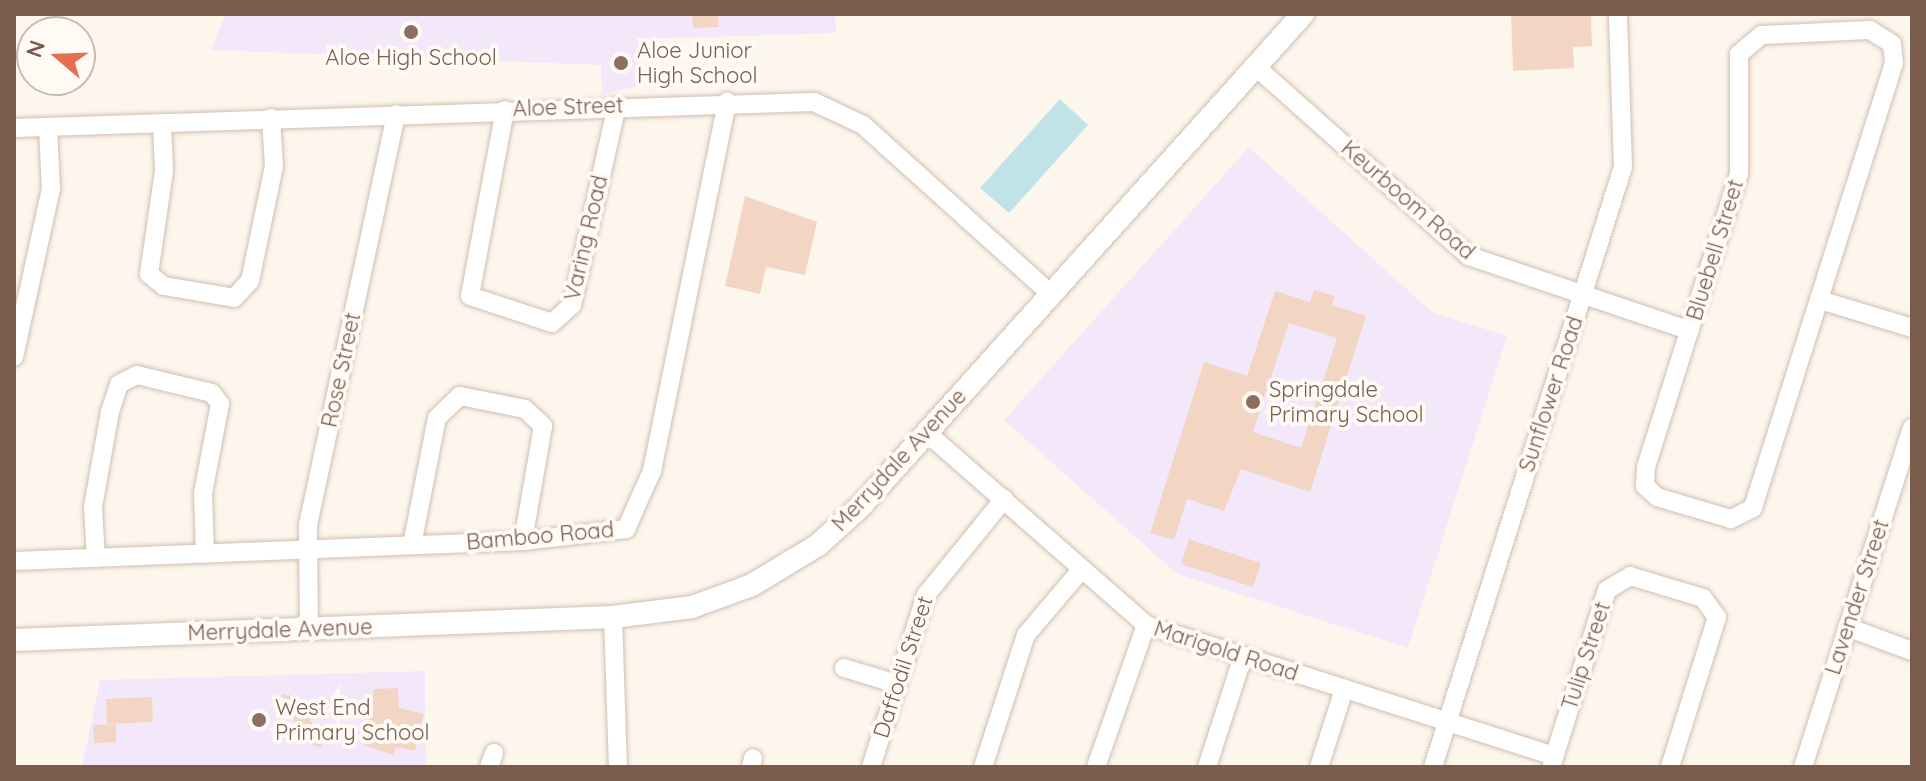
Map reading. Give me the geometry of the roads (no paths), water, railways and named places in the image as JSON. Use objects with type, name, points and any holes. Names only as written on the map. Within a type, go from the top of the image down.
[{"type":"street","name":"Merrydale Avenue","points":[[14,640],[613,617],[692,607],[775,573],[860,507],[1303,14]]},
{"type":"street","name":"Sunflower Road","points":[[1433,767],[1623,167],[1618,14]]},
{"type":"street","name":"Bluebell Street","points":[[1870,30],[1892,44],[1894,63],[1756,499],[1738,519],[1657,497],[1645,486],[1690,331],[1739,174],[1743,47],[1762,35],[1870,30]]},
{"type":"street","name":"Keurboom Road","points":[[1256,67],[1469,256],[1690,331]]},
{"type":"street","name":"Aloe Street","points":[[14,128],[799,101],[841,109],[1051,294]]},
{"type":"street","name":"Bamboo Road","points":[[14,561],[523,541],[618,534],[634,519],[652,471],[727,102]]},
{"type":"street","name":"Varing Road","points":[[505,110],[470,296],[552,323],[572,305],[617,106]]},
{"type":"street","name":"Rose Street","points":[[309,628],[305,549],[396,114]]},
{"type":"street","points":[[162,123],[164,171],[149,274],[164,286],[234,298],[250,281],[274,166],[271,118]]},
{"type":"street","points":[[14,357],[51,189],[48,127]]},
{"type":"street","points":[[1820,300],[1912,328]]},
{"type":"street","points":[[96,558],[93,507],[110,412],[119,384],[137,375],[212,393],[220,404],[203,493],[205,554]]},
{"type":"street","points":[[412,545],[437,418],[460,396],[525,409],[543,426],[523,541]]},
{"type":"street","name":"Lavender Street","points":[[1803,767],[1912,428]]},
{"type":"street","name":"Marigold Road","points":[[927,433],[1146,625],[1448,722],[1552,761]]},
{"type":"street","name":"Daffodil Street","points":[[871,767],[932,582],[1004,499]]},
{"type":"street","points":[[983,767],[1026,635],[1081,570]]},
{"type":"street","name":"Tulip Street","points":[[1552,761],[1607,590],[1630,576],[1703,598],[1717,617],[1670,767]]},
{"type":"street","points":[[613,617],[618,767]]},
{"type":"street","points":[[1096,767],[1146,625]]},
{"type":"street","points":[[1847,627],[1912,651]]},
{"type":"street","points":[[1207,767],[1243,656]]},
{"type":"street","points":[[844,668],[897,684]]},
{"type":"street","points":[[1319,767],[1344,689]]},
{"type":"water","points":[[1060,99],[1088,125],[1009,213],[980,188]]},
{"type":"place","name":"Aloe High School","points":[[411,32]]},
{"type":"place","name":"Aloe Junior High School","points":[[621,63]]},
{"type":"place","name":"Springdale Primary School","points":[[1253,402]]},
{"type":"place","name":"West End Primary School","points":[[259,720]]}]
